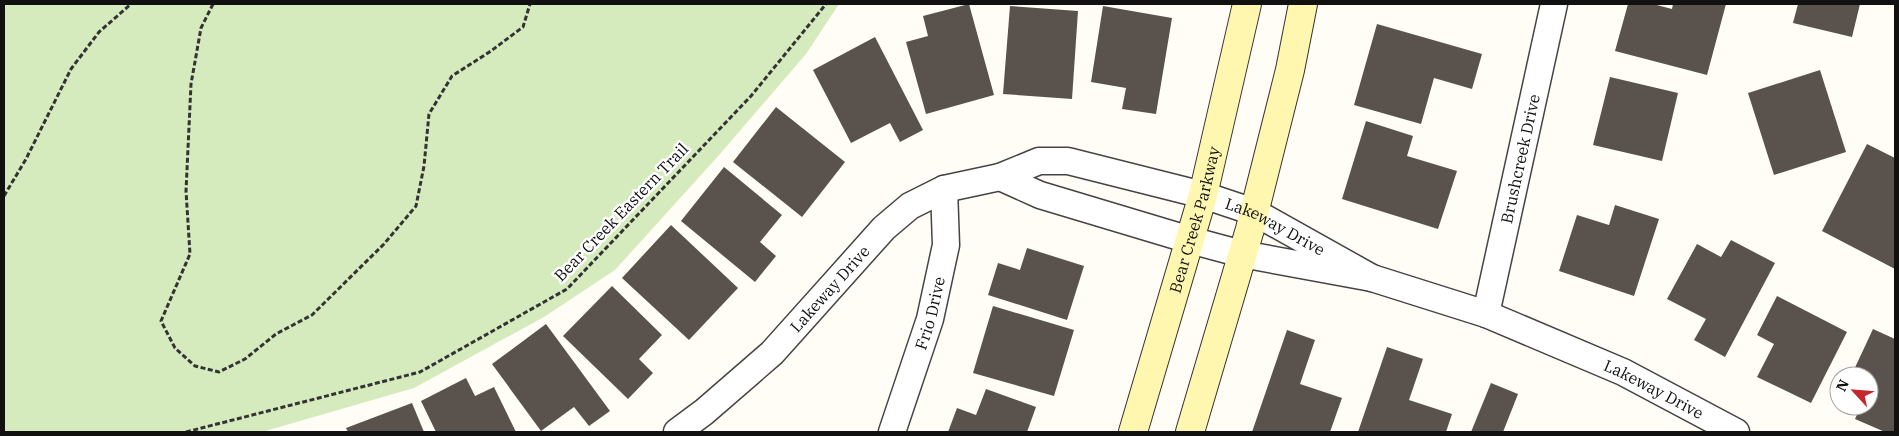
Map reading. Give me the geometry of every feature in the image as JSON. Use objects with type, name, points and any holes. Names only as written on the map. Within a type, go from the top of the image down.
[{"type":"main road","name":"Bear Creek Parkway","points":[[1133,432],[1203,195],[1247,4]]},
{"type":"main road","points":[[1190,432],[1254,212],[1290,70],[1303,4]]},
{"type":"street","name":"Brushcreek Drive","points":[[1486,314],[1554,4]]},
{"type":"street","name":"Lakeway Drive","points":[[677,432],[772,353],[884,228],[910,206],[944,189],[1000,177],[1039,161],[1068,161],[1203,195],[1254,212],[1372,278]]},
{"type":"street","name":"Lakeway Drive","points":[[1000,177],[1040,195],[1190,240],[1242,254],[1372,278],[1486,314],[1623,372],[1736,432]]},
{"type":"street","name":"Frio Drive","points":[[892,432],[930,319],[946,245],[944,189]]},
{"type":"path","points":[[4,196],[30,151],[71,69],[99,32],[131,4]]},
{"type":"path","points":[[213,4],[201,28],[191,84],[186,192],[190,254],[161,321],[175,348],[195,366],[219,372],[245,359],[276,334],[312,315],[384,244],[416,206],[424,166],[429,114],[452,76],[491,52],[523,27],[530,4]]},
{"type":"path","name":"Bear Creek Eastern Trail","points":[[186,432],[420,372],[567,289],[751,96],[826,4]]},
{"type":"green space","points":[[4,4],[839,4],[806,54],[720,154],[615,270],[544,317],[414,388],[262,432],[4,432]]},
{"type":"building","points":[[969,4],[994,95],[926,114],[906,42],[928,36],[923,16]]},
{"type":"building","points":[[1628,4],[1653,4],[1672,9],[1673,4],[1726,4],[1707,75],[1615,51]]},
{"type":"building","points":[[1798,4],[1860,4],[1852,37],[1793,23]]},
{"type":"building","points":[[1010,6],[1078,11],[1072,99],[1003,94]]},
{"type":"building","points":[[1103,6],[1172,18],[1156,114],[1122,109],[1126,88],[1091,82]]},
{"type":"building","points":[[1377,24],[1482,54],[1472,89],[1434,78],[1421,124],[1354,105]]},
{"type":"building","points":[[875,37],[923,130],[900,142],[890,123],[851,143],[813,70]]},
{"type":"building","points":[[1820,70],[1846,152],[1774,175],[1748,93]]},
{"type":"building","points":[[1610,77],[1678,93],[1662,161],[1593,145]]},
{"type":"building","points":[[776,107],[845,162],[802,217],[733,162]]},
{"type":"building","points":[[1366,121],[1413,136],[1407,156],[1457,171],[1438,229],[1342,199]]},
{"type":"building","points":[[1867,144],[1895,158],[1895,269],[1822,231]]},
{"type":"building","points":[[724,167],[782,215],[760,242],[776,256],[755,282],[681,221]]},
{"type":"building","points":[[1615,205],[1659,219],[1634,296],[1559,271],[1577,215],[1609,225]]},
{"type":"building","points":[[671,225],[738,288],[689,340],[622,278]]},
{"type":"building","points":[[1731,240],[1775,263],[1725,357],[1694,340],[1706,319],[1667,299],[1697,244],[1721,257]]},
{"type":"building","points":[[1027,248],[1084,266],[1067,320],[988,295],[998,263],[1020,270]]},
{"type":"building","points":[[612,286],[662,335],[639,359],[653,373],[628,399],[563,336]]},
{"type":"building","points":[[1777,296],[1847,332],[1811,403],[1757,377],[1774,344],[1757,335]]},
{"type":"building","points":[[993,306],[1074,330],[1054,396],[973,373]]},
{"type":"building","points":[[546,324],[610,411],[589,426],[574,407],[541,431],[492,364]]},
{"type":"building","points":[[1873,329],[1895,339],[1895,432],[1885,432],[1855,419],[1856,416],[1879,416],[1879,366],[1856,366]]},
{"type":"building","points":[[1287,330],[1315,340],[1300,384],[1342,398],[1330,432],[1252,432]]},
{"type":"building","points":[[1387,347],[1423,359],[1409,400],[1452,414],[1446,432],[1358,432]]},
{"type":"building","points":[[466,378],[475,396],[494,387],[516,432],[436,432],[421,401]]},
{"type":"building","points":[[1491,383],[1518,394],[1503,432],[1471,432]]},
{"type":"building","points":[[986,389],[1036,407],[1027,432],[948,432],[957,408],[976,415]]},
{"type":"building","points":[[412,403],[424,432],[348,432],[346,428]]}]
